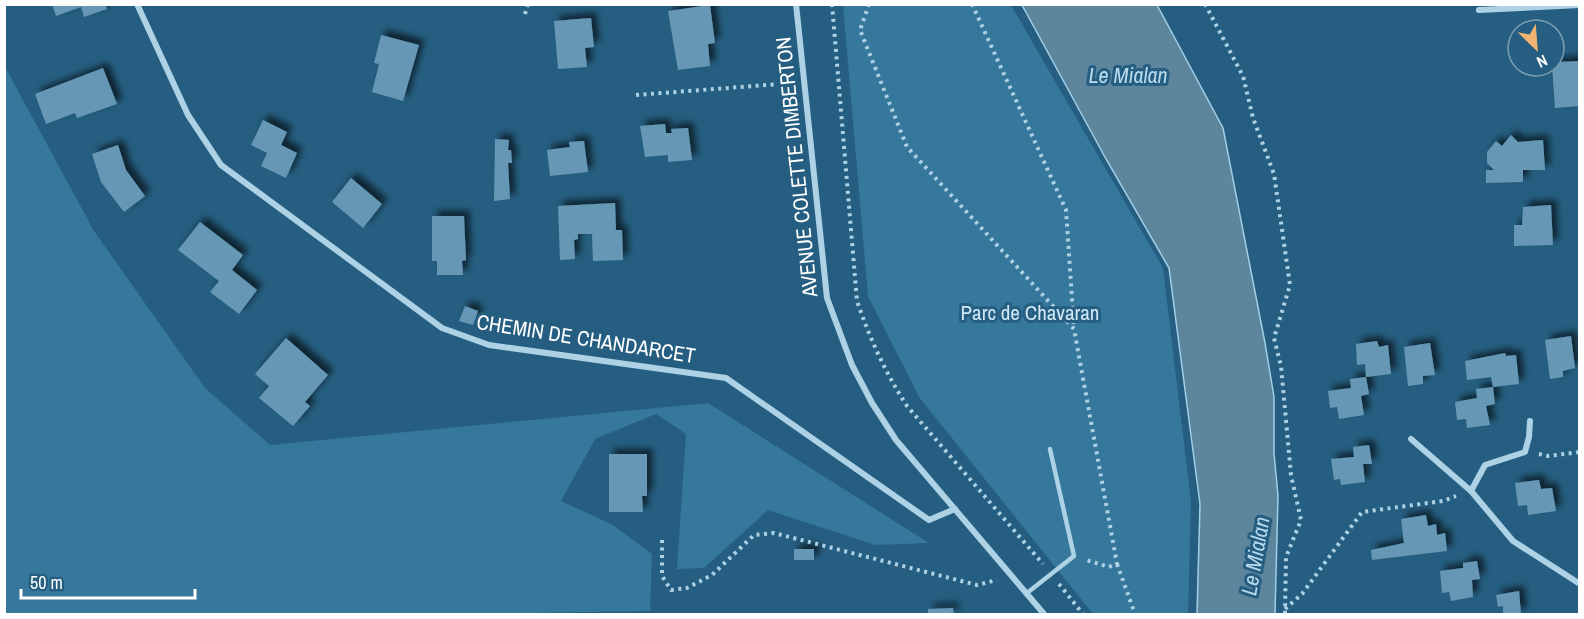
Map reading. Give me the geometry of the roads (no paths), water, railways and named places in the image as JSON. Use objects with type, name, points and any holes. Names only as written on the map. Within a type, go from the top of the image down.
[{"type":"street","name":"CHEMIN DE CHANDARCET","points":[[137,4],[188,115],[221,165],[442,328],[489,345],[726,378],[929,520],[955,509]]},
{"type":"street","name":"AVENUE COLETTE DIMBERTON","points":[[796,4],[802,82],[826,298],[838,330],[872,403],[896,440],[1044,615]]},
{"type":"street","points":[[1479,10],[1580,5]]},
{"type":"street","points":[[1471,491],[1485,465],[1525,452],[1530,421]]},
{"type":"street","points":[[1411,439],[1471,491],[1513,541],[1580,584]]},
{"type":"lane","points":[[1027,593],[1074,556],[1050,449]]},
{"type":"water","name":"Le Mialan","points":[[1022,5],[1157,5],[1223,128],[1274,397],[1274,453],[1278,496],[1275,614],[1197,614],[1200,504],[1169,268],[1106,159]]},
{"type":"park label","name":"Parc de Chavaran","points":[[1030,313]]}]
